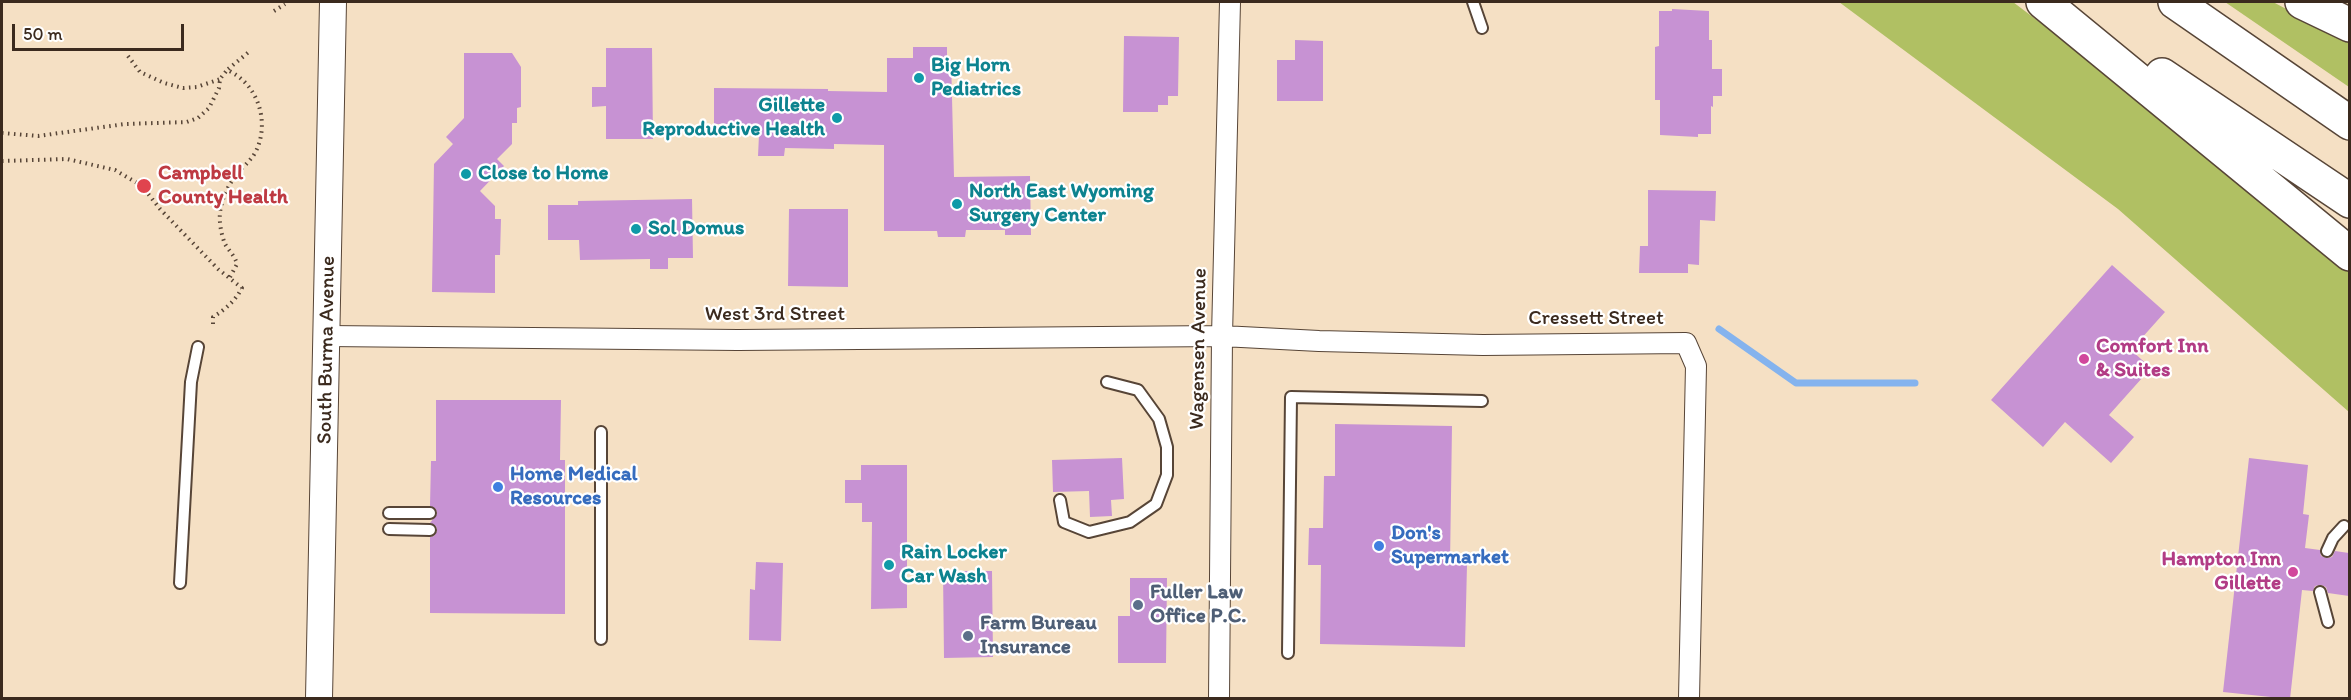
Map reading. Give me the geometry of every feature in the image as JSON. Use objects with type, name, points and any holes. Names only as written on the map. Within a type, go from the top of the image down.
[{"type":"highway","points":[[2043,2],[2349,254]]},
{"type":"highway","points":[[2061,2],[2181,88],[2349,201]]},
{"type":"highway","points":[[2175,2],[2349,123]]},
{"type":"highway","points":[[2302,2],[2349,25]]},
{"type":"street","name":"South Burma Avenue","points":[[319,699],[333,2]]},
{"type":"street","name":"Wagensen Avenue","points":[[1219,699],[1222,336],[1230,2]]},
{"type":"street","name":"West 3rd Street","points":[[327,336],[738,340],[1222,336]]},
{"type":"street","name":"Cressett Street","points":[[1222,336],[1483,345],[1686,343],[1696,366],[1689,699]]},
{"type":"lane","points":[[1473,2],[1482,28]]},
{"type":"lane","points":[[180,583],[190,382],[198,347]]},
{"type":"lane","points":[[1060,500],[1064,522],[1089,532],[1130,522],[1155,504],[1167,475],[1167,447],[1159,419],[1138,390],[1107,382]]},
{"type":"lane","points":[[1288,653],[1292,397],[1482,401]]},
{"type":"lane","points":[[601,432],[601,639]]},
{"type":"lane","points":[[389,513],[430,513]]},
{"type":"lane","points":[[2327,550],[2333,538],[2344,526]]},
{"type":"lane","points":[[389,529],[430,530]]},
{"type":"lane","points":[[2320,592],[2328,622]]},
{"type":"path","points":[[274,12],[285,4]]},
{"type":"path","points":[[2,133],[38,136],[125,124],[187,122],[198,118],[209,108],[219,88],[220,79],[227,70],[250,51]]},
{"type":"path","points":[[128,56],[140,72],[164,83],[183,88],[197,87],[220,79]]},
{"type":"path","points":[[227,70],[238,75],[250,87],[257,100],[261,117],[261,134],[257,150],[249,163],[234,177],[220,209],[220,227],[226,245],[237,264],[230,277]]},
{"type":"path","points":[[2,161],[67,159],[115,170],[142,186],[160,209],[218,269],[242,288],[236,299],[213,317],[213,324]]},
{"type":"green space","points":[[1839,2],[2013,2],[2158,112],[2349,270],[2349,412],[2118,209]]},
{"type":"green space","points":[[2225,2],[2273,2],[2349,42],[2349,87]]},
{"type":"building","points":[[1672,9],[1709,11],[1712,69],[1722,69],[1722,96],[1713,96],[1713,107],[1711,106],[1711,134],[1698,134],[1698,137],[1660,135],[1660,100],[1655,100],[1655,47],[1659,46],[1659,11],[1672,11]]},
{"type":"building","points":[[1124,36],[1179,37],[1178,96],[1168,96],[1168,105],[1158,105],[1158,112],[1123,112]]},
{"type":"building","points":[[1295,40],[1323,41],[1323,101],[1277,101],[1277,60],[1295,60]]},
{"type":"building","points":[[913,47],[947,47],[947,57],[951,58],[954,177],[1030,176],[1031,235],[1005,235],[1005,230],[966,230],[965,237],[938,237],[937,231],[884,231],[884,145],[834,144],[834,149],[785,148],[784,156],[758,156],[759,135],[721,135],[721,124],[714,124],[714,88],[887,92],[887,58],[913,58]]},
{"type":"building","points":[[606,48],[652,48],[653,139],[606,139],[606,106],[592,107],[592,87],[606,87]]},
{"type":"building","name":"Close to Home","points":[[464,53],[512,53],[521,67],[521,107],[517,108],[517,123],[512,123],[512,144],[497,159],[504,166],[480,191],[495,206],[495,219],[501,219],[500,255],[495,255],[495,293],[432,292],[434,164],[453,144],[446,137],[464,118]]},
{"type":"building","points":[[1648,190],[1716,191],[1715,221],[1700,220],[1699,265],[1688,264],[1688,273],[1639,273],[1640,246],[1648,246]]},
{"type":"building","name":"Sol Domus","points":[[692,199],[693,258],[668,258],[668,269],[650,269],[650,259],[580,260],[579,240],[548,240],[548,205],[578,205],[578,201]]},
{"type":"building","points":[[789,209],[848,209],[848,287],[788,286]]},
{"type":"building","name":"Comfort Inn & Suites","points":[[2112,265],[2165,312],[2131,350],[2151,368],[2109,415],[2134,437],[2111,463],[2065,422],[2043,447],[1991,400]]},
{"type":"building","name":"Home Medical Resources","points":[[436,400],[561,400],[560,460],[565,460],[565,614],[430,613],[430,537],[434,536],[437,531],[436,526],[430,523],[437,514],[436,509],[430,506],[431,461],[436,461]]},
{"type":"building","name":"Don's Supermarket","points":[[1335,424],[1452,426],[1450,564],[1467,565],[1465,647],[1320,644],[1321,565],[1308,565],[1309,528],[1323,528],[1324,476],[1335,476]]},
{"type":"building","points":[[1122,458],[1124,499],[1111,500],[1112,516],[1090,517],[1089,491],[1053,492],[1052,460]]},
{"type":"building","name":"Hampton Inn Gillette","points":[[2249,458],[2308,465],[2303,514],[2309,515],[2305,548],[2320,550],[2321,556],[2327,558],[2332,557],[2335,551],[2349,553],[2349,596],[2328,593],[2326,587],[2321,585],[2315,586],[2313,591],[2302,590],[2290,699],[2223,692]]},
{"type":"building","name":"Rain Locker Car Wash","points":[[861,465],[907,465],[907,608],[871,609],[872,522],[862,522],[862,503],[845,503],[845,480],[861,480]]},
{"type":"building","points":[[756,562],[783,563],[781,641],[749,640],[750,589],[755,590]]},
{"type":"building","name":"Farm Bureau Insurance","points":[[943,571],[992,571],[993,657],[944,658]]},
{"type":"building","points":[[1130,578],[1167,578],[1166,663],[1118,663],[1118,616],[1130,616]]},
{"type":"waterway","points":[[1719,329],[1796,383],[1915,383]]},
{"type":"place","name":"Big Horn Pediatrics","points":[[919,78]]},
{"type":"place","name":"Gillette Reproductive Health","points":[[837,118]]},
{"type":"place","name":"Close to Home","points":[[466,174]]},
{"type":"place","name":"Campbell County Health","points":[[144,186]]},
{"type":"place","name":"North East Wyoming Surgery Center","points":[[957,204]]},
{"type":"place","name":"Sol Domus","points":[[636,229]]},
{"type":"place","name":"Comfort Inn & Suites","points":[[2084,359]]},
{"type":"place","name":"Home Medical Resources","points":[[498,487]]},
{"type":"place","name":"Don's Supermarket","points":[[1379,546]]},
{"type":"place","name":"Rain Locker Car Wash","points":[[889,565]]},
{"type":"place","name":"Hampton Inn Gillette","points":[[2293,572]]},
{"type":"place","name":"Fuller Law Office P.C.","points":[[1138,605]]},
{"type":"place","name":"Farm Bureau Insurance","points":[[968,636]]}]
